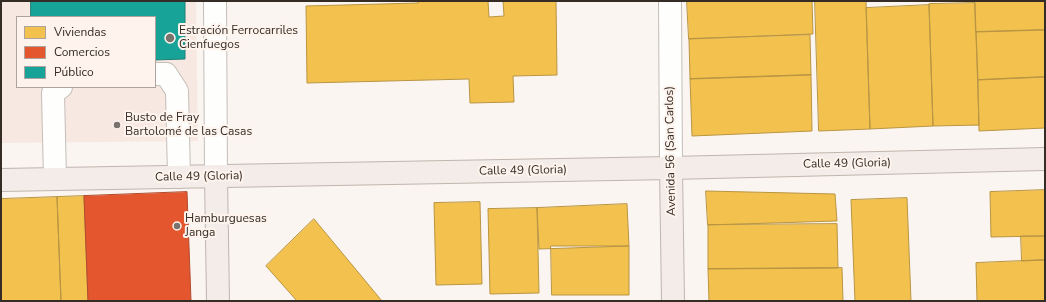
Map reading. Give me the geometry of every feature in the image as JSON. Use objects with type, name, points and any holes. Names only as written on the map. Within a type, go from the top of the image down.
[{"type":"main road","name":"Calle 49 (Gloria)","points":[[1,180],[671,168],[1045,159]]},
{"type":"main road","name":"Avenida 56 (San Carlos)","points":[[671,168],[673,301]]},
{"type":"main road","points":[[216,176],[218,301]]},
{"type":"street","points":[[215,1],[216,176]]},
{"type":"street","name":"Avenida 56 (San Carlos)","points":[[670,1],[671,168]]},
{"type":"street","points":[[156,74],[166,74],[177,91],[179,177]]},
{"type":"street","points":[[55,179],[53,94],[60,88]]},
{"type":"shaded area","points":[[1,1],[196,1],[198,141],[1,143]]},
{"type":"building: Viviendas","points":[[418,1],[488,1],[489,17],[504,16],[503,1],[556,1],[557,75],[513,76],[514,102],[470,103],[469,79],[307,83],[306,6],[418,3]]},
{"type":"building: Viviendas","points":[[687,1],[812,1],[813,34],[689,39]]},
{"type":"building: Viviendas","points":[[815,1],[866,1],[870,129],[819,131]]},
{"type":"building: Viviendas","points":[[975,1],[1045,1],[1045,30],[976,32]]},
{"type":"building: Viviendas","points":[[975,3],[979,125],[933,126],[929,4]]},
{"type":"building: Viviendas","points":[[929,5],[933,126],[870,129],[866,8]]},
{"type":"building: Viviendas","points":[[1045,30],[1045,77],[978,80],[976,32]]},
{"type":"building: Viviendas","points":[[810,35],[811,75],[690,79],[689,39]]},
{"type":"building: Viviendas","points":[[811,75],[812,131],[692,136],[690,79]]},
{"type":"building: Viviendas","points":[[1045,77],[1045,128],[979,131],[978,80]]},
{"type":"building: Viviendas","points":[[1045,190],[1045,236],[991,237],[990,192]]},
{"type":"building: Viviendas","points":[[706,191],[835,194],[837,221],[708,225]]},
{"type":"building: Viviendas","points":[[84,196],[88,301],[61,301],[57,197]]},
{"type":"building: Viviendas","points":[[57,197],[61,301],[1,301],[1,199]]},
{"type":"building: Viviendas","points":[[907,198],[911,301],[855,301],[851,200]]},
{"type":"building: Viviendas","points":[[480,202],[482,284],[436,285],[434,203]]},
{"type":"building: Viviendas","points":[[627,204],[629,246],[539,249],[537,208]]},
{"type":"building: Viviendas","points":[[537,208],[539,293],[490,294],[488,209]]},
{"type":"building: Viviendas","points":[[314,219],[382,301],[297,301],[266,266]]},
{"type":"building: Viviendas","points":[[837,224],[838,268],[708,269],[708,225]]},
{"type":"building: Viviendas","points":[[1021,236],[1045,236],[1045,260],[1022,261]]},
{"type":"building: Viviendas","points":[[551,246],[629,246],[629,295],[552,295]]},
{"type":"building: Viviendas","points":[[1045,260],[1045,301],[977,301],[976,263]]},
{"type":"building: Viviendas","points":[[842,268],[843,301],[709,301],[708,269]]},
{"type":"building: Comercios","points":[[187,192],[191,301],[88,301],[84,196]]},
{"type":"building: Público","name":"Estración Ferrocarriles Cienfuegos","points":[[31,1],[185,1],[185,59],[156,60],[156,16],[31,16]]},
{"type":"place","name":"Estración Ferrocarriles Cienfuegos","points":[[170,38]]},
{"type":"place","name":"Busto de Fray Bartolomé de las Casas","points":[[117,125]]},
{"type":"place","name":"Hamburguesas Janga","points":[[177,226]]}]
